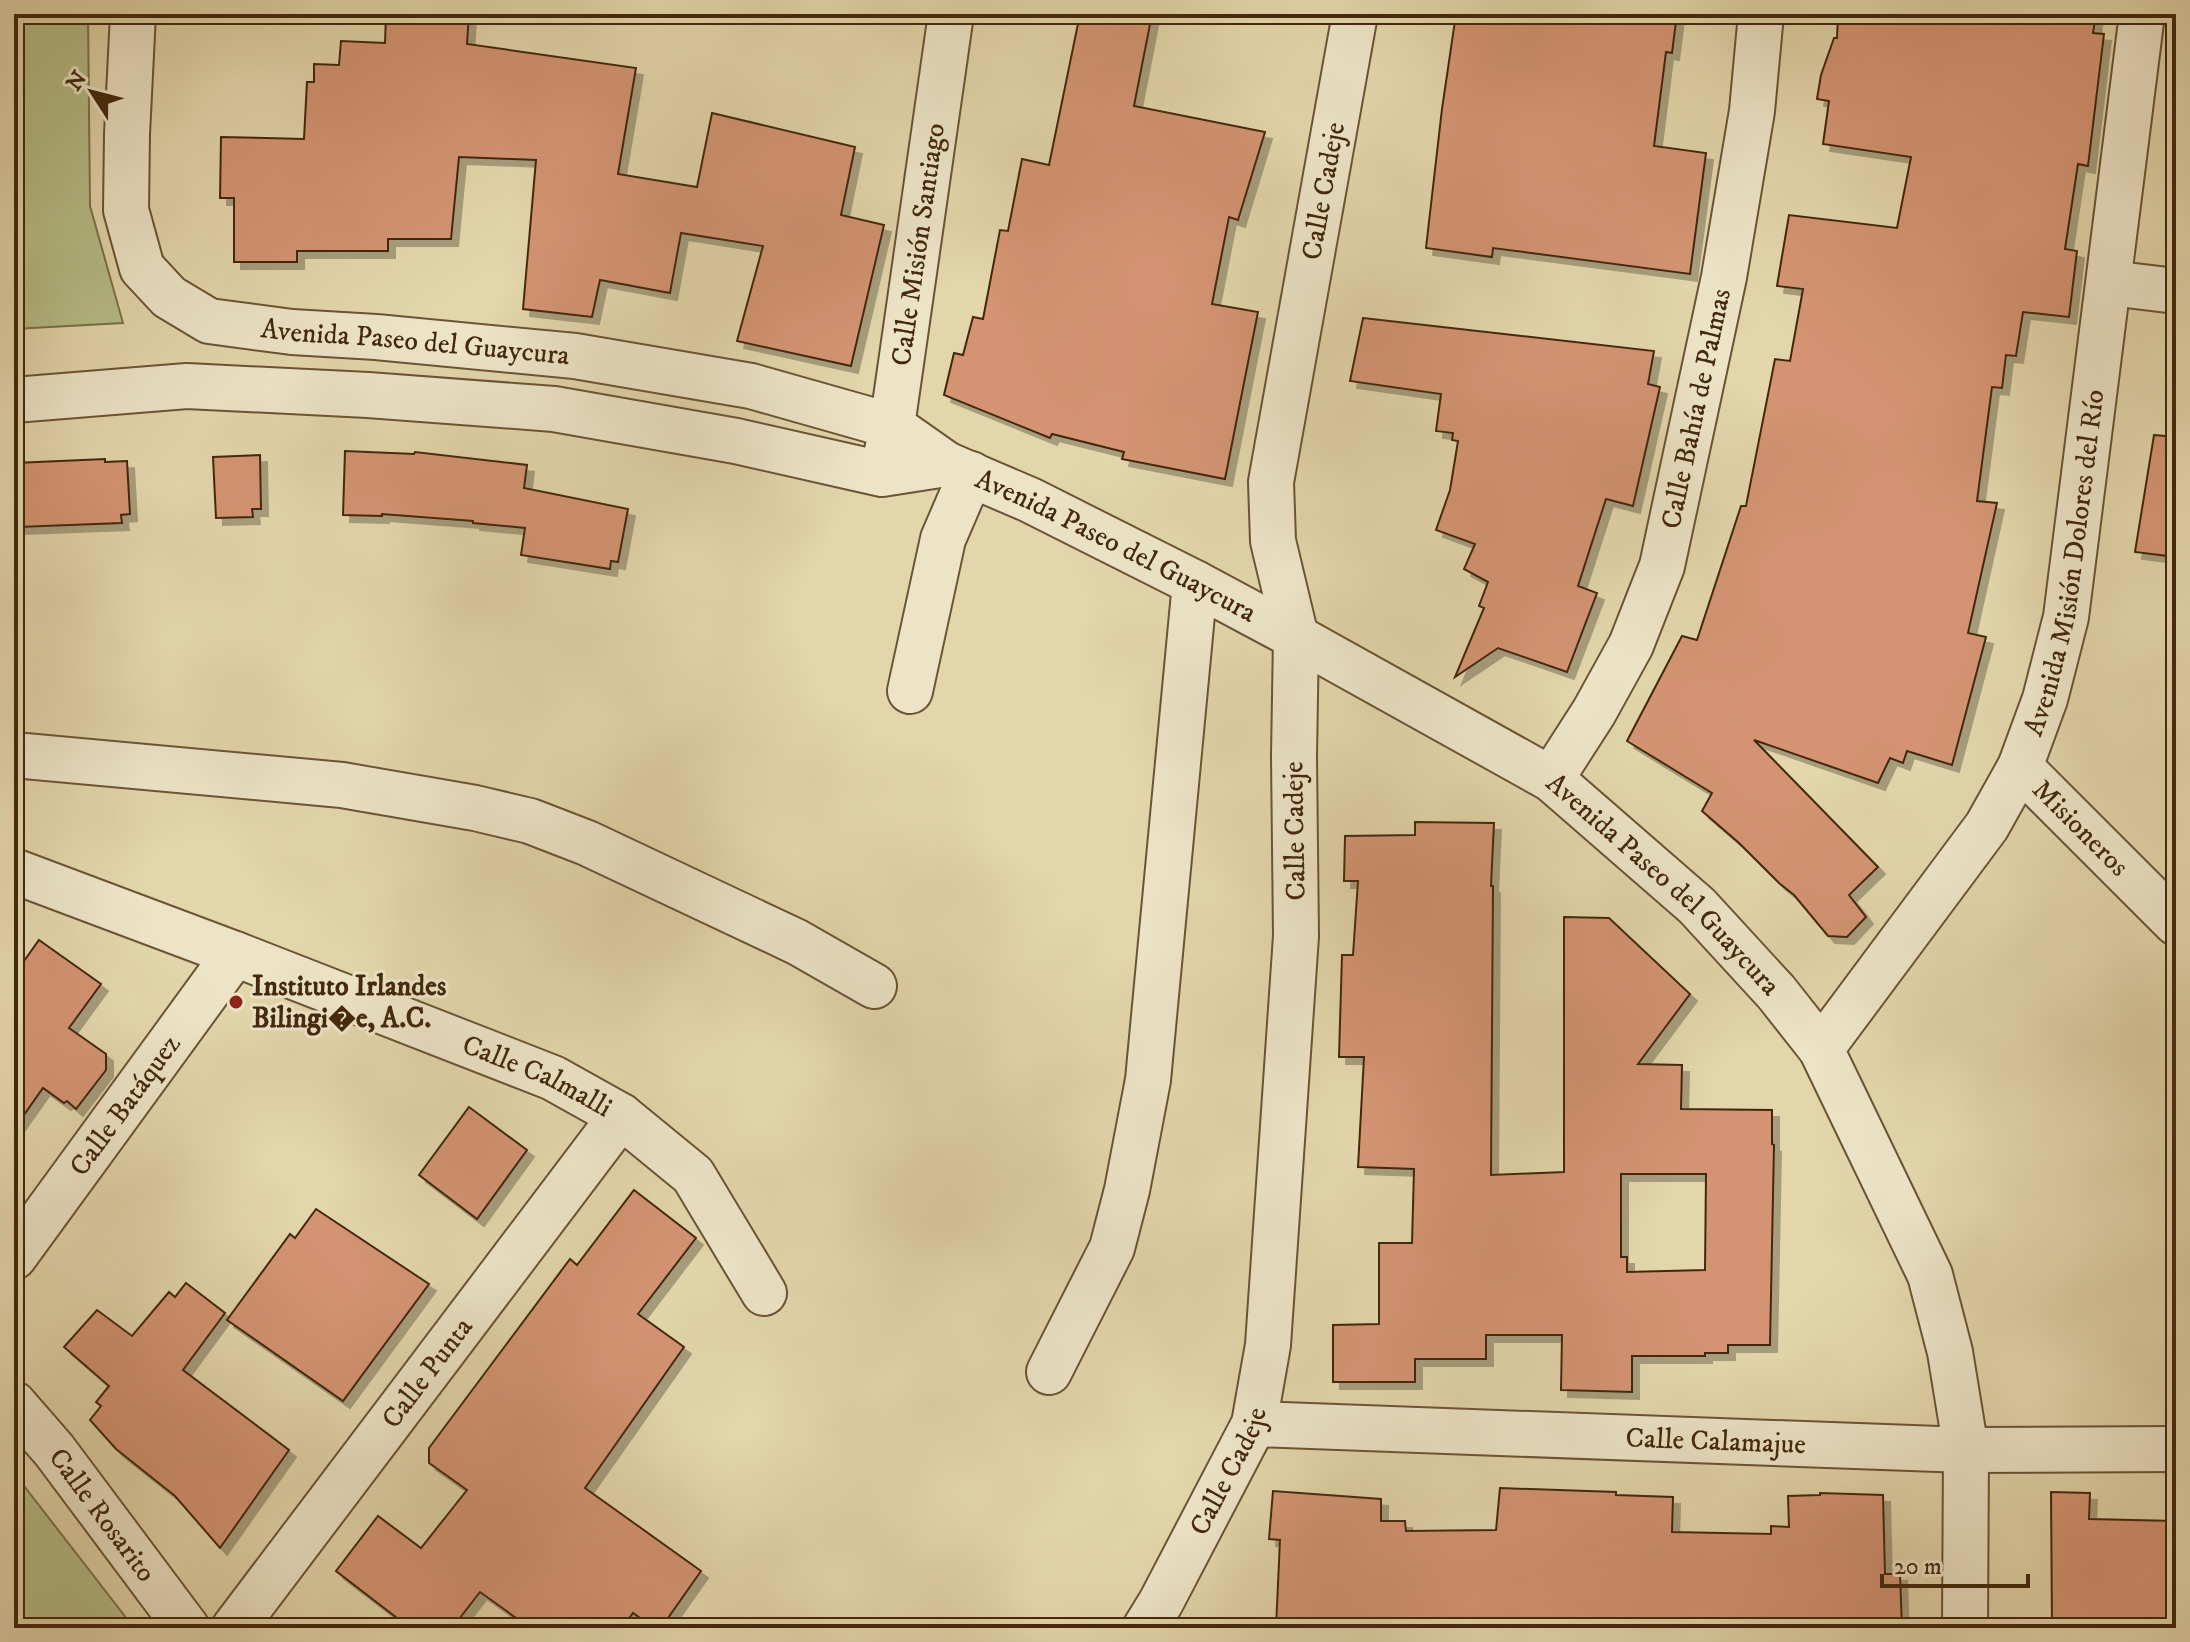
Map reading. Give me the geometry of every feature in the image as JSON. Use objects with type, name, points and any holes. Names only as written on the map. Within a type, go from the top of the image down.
[{"type":"street","name":"Avenida Paseo del Guaycura","points":[[133,14],[126,210],[142,268],[169,297],[209,321],[292,332],[575,356],[751,386],[892,426],[958,469],[1030,500],[1195,583],[1551,779],[1697,906],[1776,992],[1821,1049],[1930,1275],[1950,1352],[1966,1450],[1965,1628]]},
{"type":"street","name":"Calle Cadeje","points":[[1145,1628],[1254,1424],[1268,1345],[1296,936],[1296,637],[1273,541],[1271,482],[1355,14]]},
{"type":"street","name":"Calle Bahía de Palmas","points":[[1551,779],[1594,712],[1631,645],[1662,566],[1724,277],[1752,111],[1761,14]]},
{"type":"street","name":"Avenida Misión Dolores del Río","points":[[1821,1049],[1987,826],[2020,767],[2045,699],[2066,617],[2142,14]]},
{"type":"street","name":"Calle Misión Santiago","points":[[882,474],[892,426],[940,15]]},
{"type":"street","points":[[2110,283],[2176,291]]},
{"type":"street","name":"Avenida Paseo del Guaycura","points":[[14,400],[187,386],[368,395],[554,409],[736,441],[882,474],[958,469]]},
{"type":"street","points":[[910,691],[958,469]]},
{"type":"street","points":[[1049,1372],[1112,1248],[1140,1127],[1148,1080],[1195,583]]},
{"type":"street","points":[[14,755],[342,785],[475,808],[530,821],[587,843],[797,942],[874,986]]},
{"type":"street","name":"Misioneros","points":[[2020,767],[2176,923]]},
{"type":"street","name":"Calle Calmalli","points":[[14,871],[553,1078],[621,1116],[693,1175],[764,1293]]},
{"type":"street","name":"Calle Batáquez","points":[[14,1257],[235,954]]},
{"type":"street","name":"Calle Punta","points":[[234,1628],[621,1116]]},
{"type":"street","name":"Calle Rosarito","points":[[14,1404],[54,1450],[187,1628]]},
{"type":"street","name":"Calle Calamajue","points":[[1254,1424],[1966,1450],[2176,1449]]},
{"type":"green space","points":[[14,14],[88,14],[90,206],[123,323],[14,329]]},
{"type":"green space","points":[[14,1473],[134,1628],[14,1628]]},
{"type":"building","points":[[386,14],[469,14],[467,44],[636,68],[618,174],[697,187],[712,113],[855,147],[841,215],[884,225],[851,366],[737,341],[763,246],[681,233],[670,293],[600,280],[592,317],[523,309],[536,160],[459,157],[451,239],[388,239],[388,251],[297,251],[297,262],[234,262],[234,198],[220,198],[221,137],[304,139],[307,82],[314,82],[314,64],[339,65],[341,41],[385,43]]},
{"type":"building","points":[[1080,14],[1152,14],[1134,106],[1265,132],[1238,220],[1229,217],[1212,304],[1258,312],[1225,479],[1122,459],[1124,452],[1052,434],[1050,438],[944,395],[954,353],[963,355],[973,317],[983,319],[1000,230],[1008,231],[1022,159],[1049,165]]},
{"type":"building","points":[[1456,14],[1677,14],[1672,53],[1666,52],[1654,146],[1706,153],[1690,274],[1493,248],[1492,257],[1426,248]]},
{"type":"building","points":[[1838,14],[2096,14],[2093,33],[2104,34],[2088,166],[2078,164],[2065,249],[2077,251],[2069,317],[2023,312],[2016,356],[2006,355],[2002,388],[1992,387],[1977,501],[1997,503],[1968,633],[1986,637],[1952,765],[1907,751],[1903,763],[1890,758],[1878,783],[1754,740],[1878,867],[1849,895],[1866,917],[1847,937],[1828,936],[1794,895],[1702,811],[1712,793],[1627,741],[1682,636],[1697,640],[1741,506],[1746,506],[1775,359],[1790,361],[1803,289],[1777,286],[1789,215],[1897,228],[1911,157],[1823,144],[1829,101],[1817,99],[1821,75],[1834,38],[1837,38]]},
{"type":"building","points":[[1363,318],[1654,351],[1648,384],[1660,387],[1633,506],[1606,499],[1578,586],[1597,593],[1567,672],[1498,648],[1455,677],[1484,608],[1479,606],[1488,582],[1464,569],[1475,544],[1436,530],[1450,490],[1458,441],[1452,440],[1453,433],[1436,431],[1441,394],[1350,381]]},
{"type":"building","points":[[2154,435],[2176,437],[2176,557],[2135,552]]},
{"type":"building","points":[[345,451],[415,452],[527,465],[524,488],[628,509],[618,562],[611,561],[610,569],[521,555],[525,528],[382,514],[343,515]]},
{"type":"building","points":[[260,455],[261,509],[252,509],[253,517],[216,518],[213,457]]},
{"type":"building","points":[[105,459],[105,462],[127,461],[130,514],[121,515],[122,523],[18,527],[15,463]]},
{"type":"building","points":[[1415,822],[1494,823],[1491,886],[1491,1175],[1564,1172],[1564,917],[1609,918],[1690,994],[1638,1064],[1682,1065],[1681,1109],[1772,1110],[1770,1345],[1728,1345],[1728,1353],[1705,1353],[1705,1356],[1632,1356],[1632,1392],[1561,1390],[1562,1335],[1486,1335],[1486,1359],[1415,1359],[1415,1382],[1333,1382],[1333,1325],[1379,1324],[1379,1243],[1412,1243],[1414,1169],[1358,1167],[1364,1057],[1339,1057],[1342,955],[1353,955],[1358,881],[1344,881],[1345,836],[1415,835]],"holes":[[[1621,1174],[1706,1174],[1705,1270],[1627,1272],[1627,1257],[1621,1257]]]},
{"type":"building","points":[[39,940],[101,984],[69,1028],[106,1054],[106,1070],[76,1109],[43,1088],[14,1129],[14,975]]},
{"type":"building","points":[[469,1107],[527,1150],[477,1219],[419,1175]]},
{"type":"building","points":[[634,1190],[696,1238],[638,1314],[684,1347],[585,1488],[701,1571],[661,1628],[654,1628],[633,1613],[622,1628],[530,1628],[480,1592],[452,1628],[410,1628],[336,1571],[378,1516],[421,1548],[467,1490],[429,1463],[429,1448],[570,1259],[577,1265]]},
{"type":"building","points":[[316,1209],[429,1284],[343,1401],[227,1320],[290,1234],[295,1238]]},
{"type":"building","points":[[186,1283],[225,1313],[183,1370],[289,1450],[220,1548],[175,1496],[116,1449],[90,1420],[101,1406],[96,1402],[109,1386],[64,1347],[97,1310],[132,1336],[169,1292],[175,1297]]},
{"type":"building","points":[[1500,1488],[1673,1497],[1672,1532],[1771,1534],[1771,1526],[1789,1527],[1788,1496],[1820,1493],[1883,1495],[1885,1574],[1900,1574],[1902,1628],[1459,1628],[1459,1623],[1379,1623],[1379,1628],[1276,1628],[1280,1540],[1269,1539],[1273,1491],[1381,1499],[1381,1521],[1405,1521],[1406,1531],[1496,1530]]},
{"type":"building","points":[[2051,1492],[2090,1493],[2089,1519],[2176,1521],[2176,1628],[2052,1628]]},
{"type":"place","name":"Instituto Irlandes Bilingi�e, A.C.","points":[[236,1002]]}]
